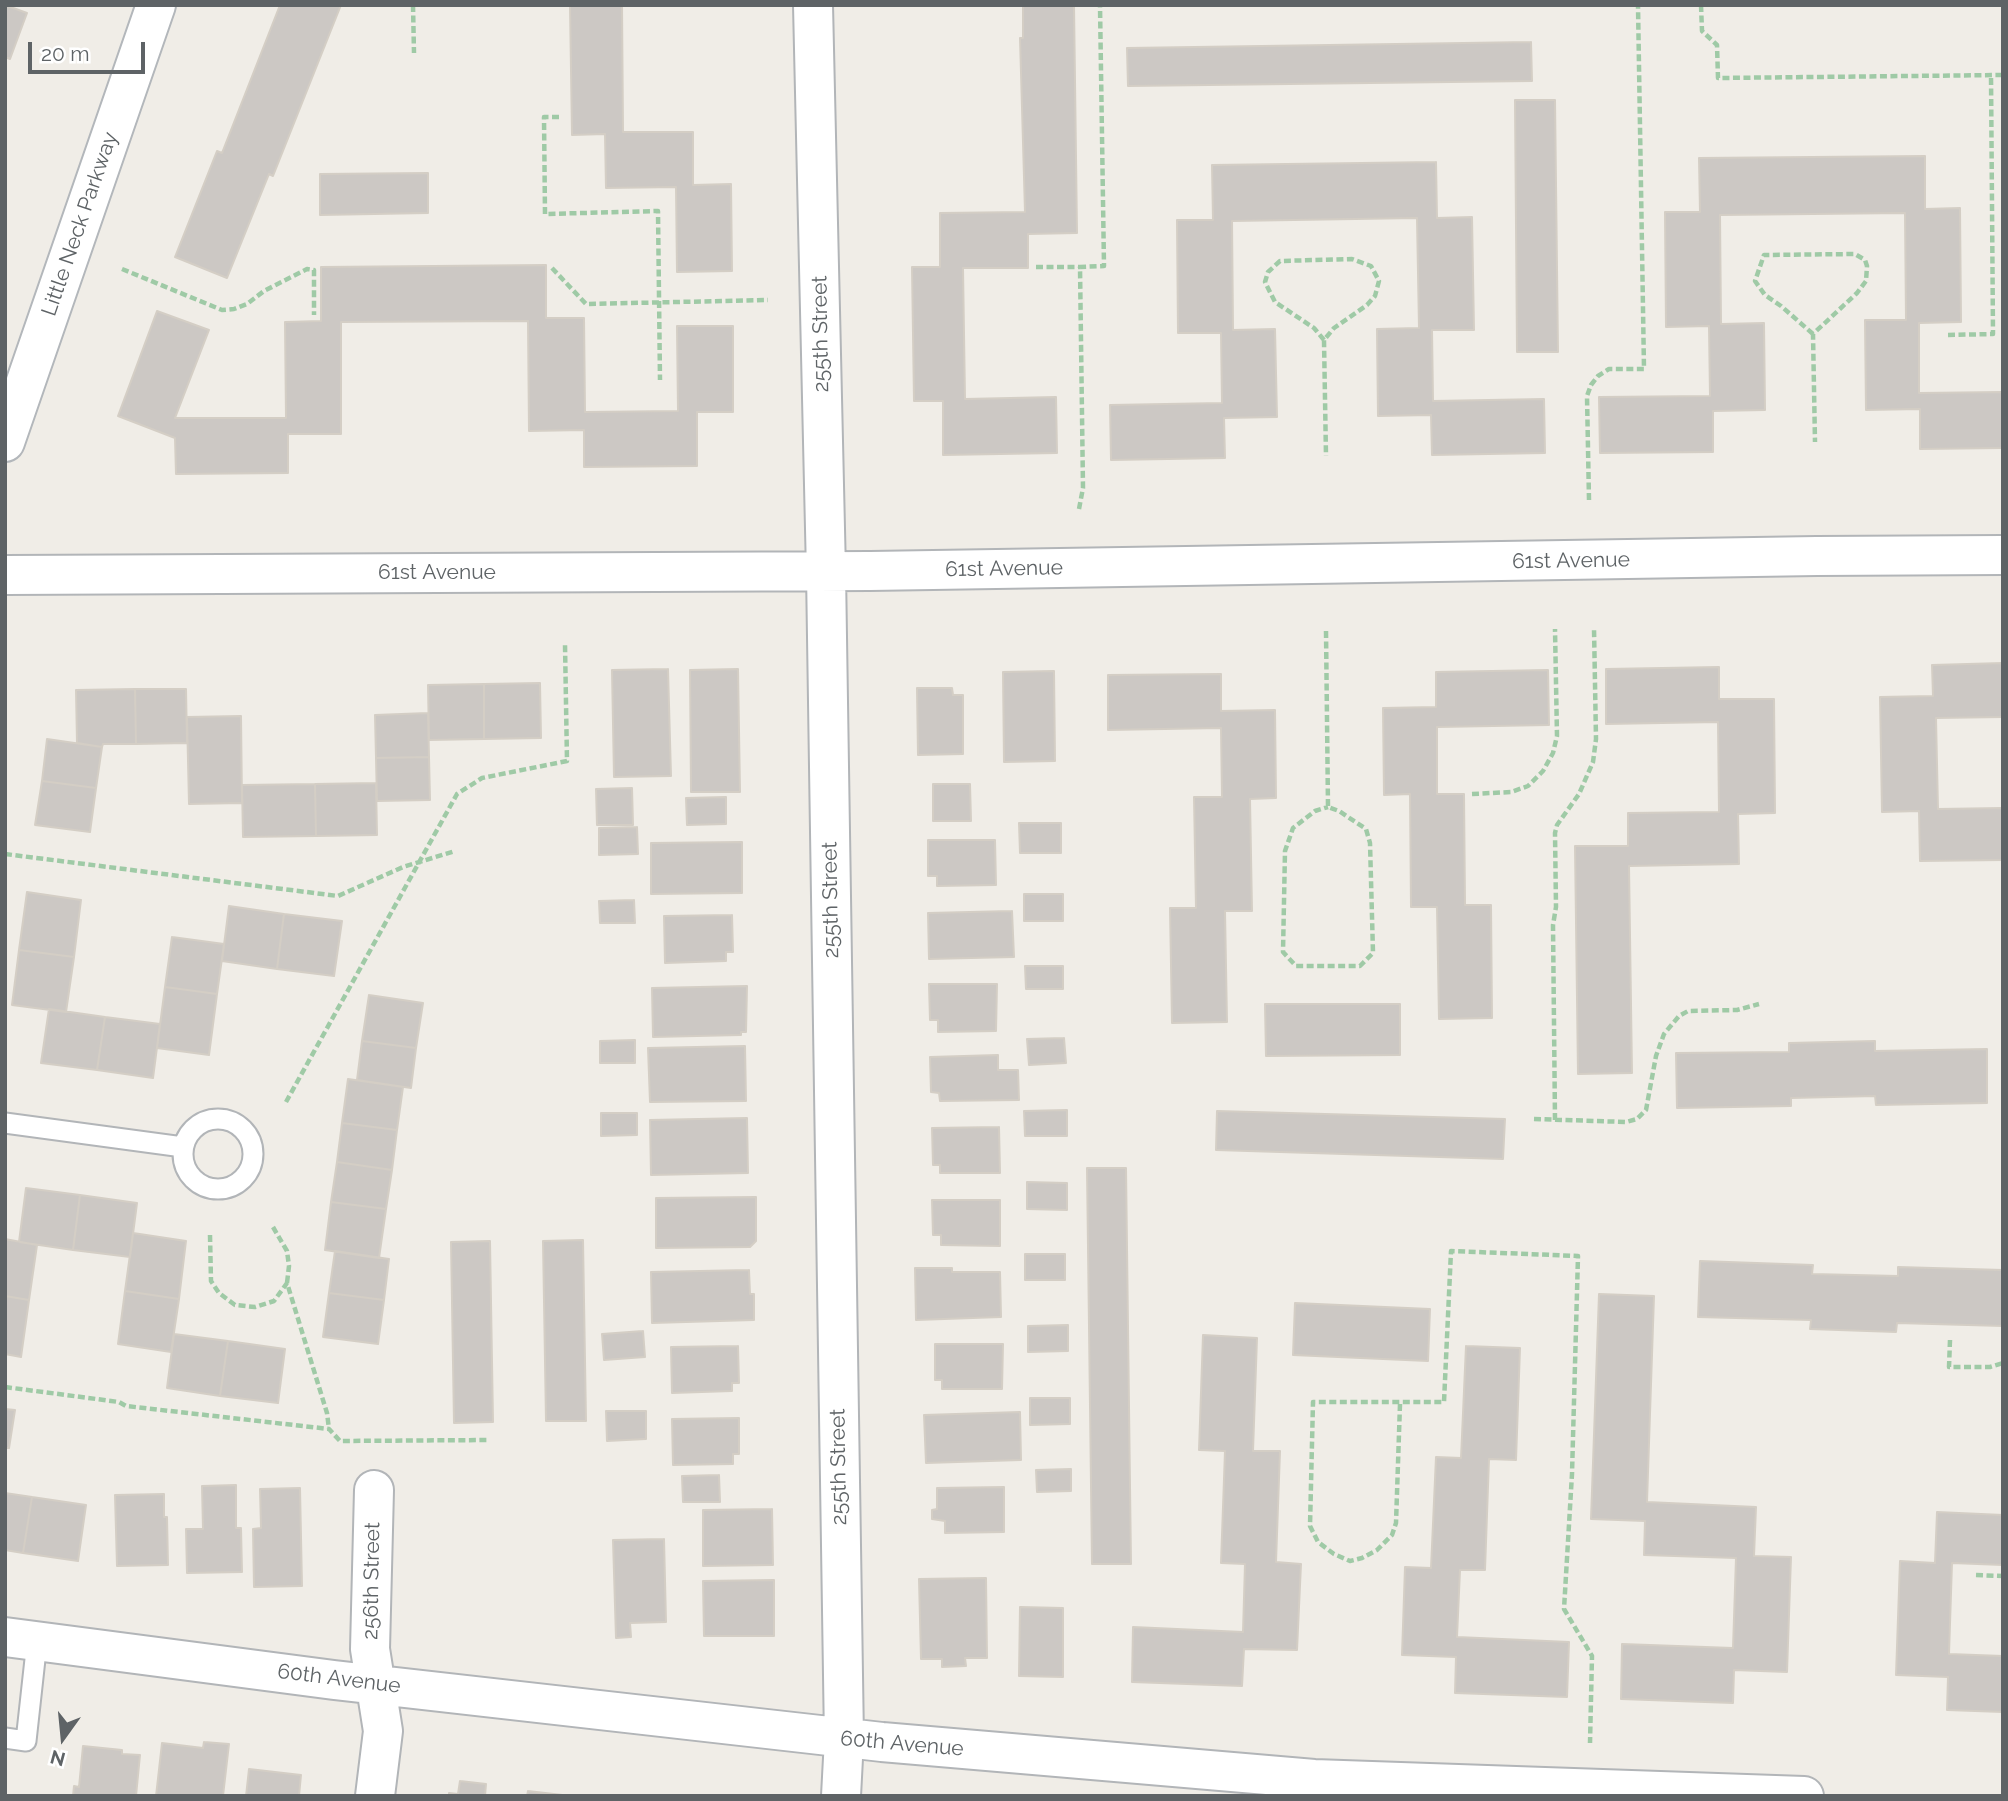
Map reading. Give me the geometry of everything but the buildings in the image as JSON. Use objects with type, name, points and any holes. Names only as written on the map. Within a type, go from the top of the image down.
[{"type":"street","name":"Little Neck Parkway","points":[[5,442],[156,5]]},
{"type":"street","name":"255th Street","points":[[813,5],[826,572],[844,1739],[841,1796]]},
{"type":"street","name":"61st Avenue","points":[[5,575],[826,572],[2003,555]]},
{"type":"street","name":"256th Street","points":[[374,1490],[370,1648],[383,1731],[376,1796]]},
{"type":"street","name":"60th Avenue","points":[[21,1639],[844,1739],[1313,1787],[1804,1796]]},
{"type":"lane","points":[[5,1123],[183,1147]]},
{"type":"lane","points":[[5,1738],[26,1741],[21,1639]]},
{"type":"path","points":[[413,5],[414,52]]},
{"type":"path","points":[[1036,267],[1104,267],[1100,5]]},
{"type":"path","points":[[1589,500],[1587,396],[1591,386],[1598,376],[1609,369],[1644,369],[1638,5]]},
{"type":"path","points":[[1701,5],[1702,31],[1717,45],[1718,78],[2003,75]]},
{"type":"path","points":[[1948,335],[1993,334],[1991,75]]},
{"type":"path","points":[[559,117],[544,117],[545,214],[659,211],[660,380]]},
{"type":"path","points":[[1813,334],[1765,295],[1755,281],[1764,255],[1855,254],[1865,260],[1867,266],[1866,281],[1857,293],[1828,317],[1813,334],[1815,442]]},
{"type":"path","points":[[1324,340],[1334,328],[1367,305],[1375,296],[1379,281],[1371,266],[1352,259],[1280,261],[1268,272],[1265,282],[1275,302],[1314,328],[1324,340],[1326,456]]},
{"type":"path","points":[[1079,509],[1083,488],[1080,267]]},
{"type":"path","points":[[552,268],[586,304],[768,300]]},
{"type":"path","points":[[122,269],[222,310],[247,304],[264,291],[307,269],[314,270],[314,315]]},
{"type":"path","points":[[1555,1120],[1555,833],[1557,825],[1579,794],[1593,762],[1596,739],[1594,628]]},
{"type":"path","points":[[1472,794],[1511,792],[1528,786],[1543,771],[1553,753],[1557,736],[1555,629]]},
{"type":"path","points":[[1326,631],[1328,807]]},
{"type":"path","points":[[286,1102],[457,794],[482,778],[567,761],[565,644]]},
{"type":"path","points":[[1328,807],[1367,829],[1370,843],[1373,953],[1360,966],[1296,966],[1283,952],[1284,851],[1293,828],[1315,811],[1328,807]]},
{"type":"path","points":[[5,854],[338,896],[403,867],[456,851]]},
{"type":"path","points":[[1534,1119],[1626,1122],[1637,1119],[1646,1110],[1656,1056],[1664,1034],[1679,1016],[1688,1011],[1737,1010],[1759,1004]]},
{"type":"path","points":[[273,1227],[287,1251],[287,1283],[327,1413],[329,1429],[340,1441],[488,1440]]},
{"type":"path","points":[[210,1235],[211,1281],[219,1293],[235,1305],[255,1307],[274,1301],[287,1283]]},
{"type":"path","points":[[1400,1404],[1396,1523],[1392,1535],[1377,1550],[1350,1561],[1334,1554],[1318,1542],[1310,1525],[1313,1402],[1444,1402],[1451,1251],[1578,1256],[1572,1474],[1564,1609],[1592,1656],[1590,1744]]},
{"type":"path","points":[[1950,1340],[1950,1367],[1990,1367],[2003,1363]]},
{"type":"path","points":[[5,1387],[119,1402],[126,1406],[329,1429]]},
{"type":"path","points":[[1976,1575],[2003,1576]]}]
